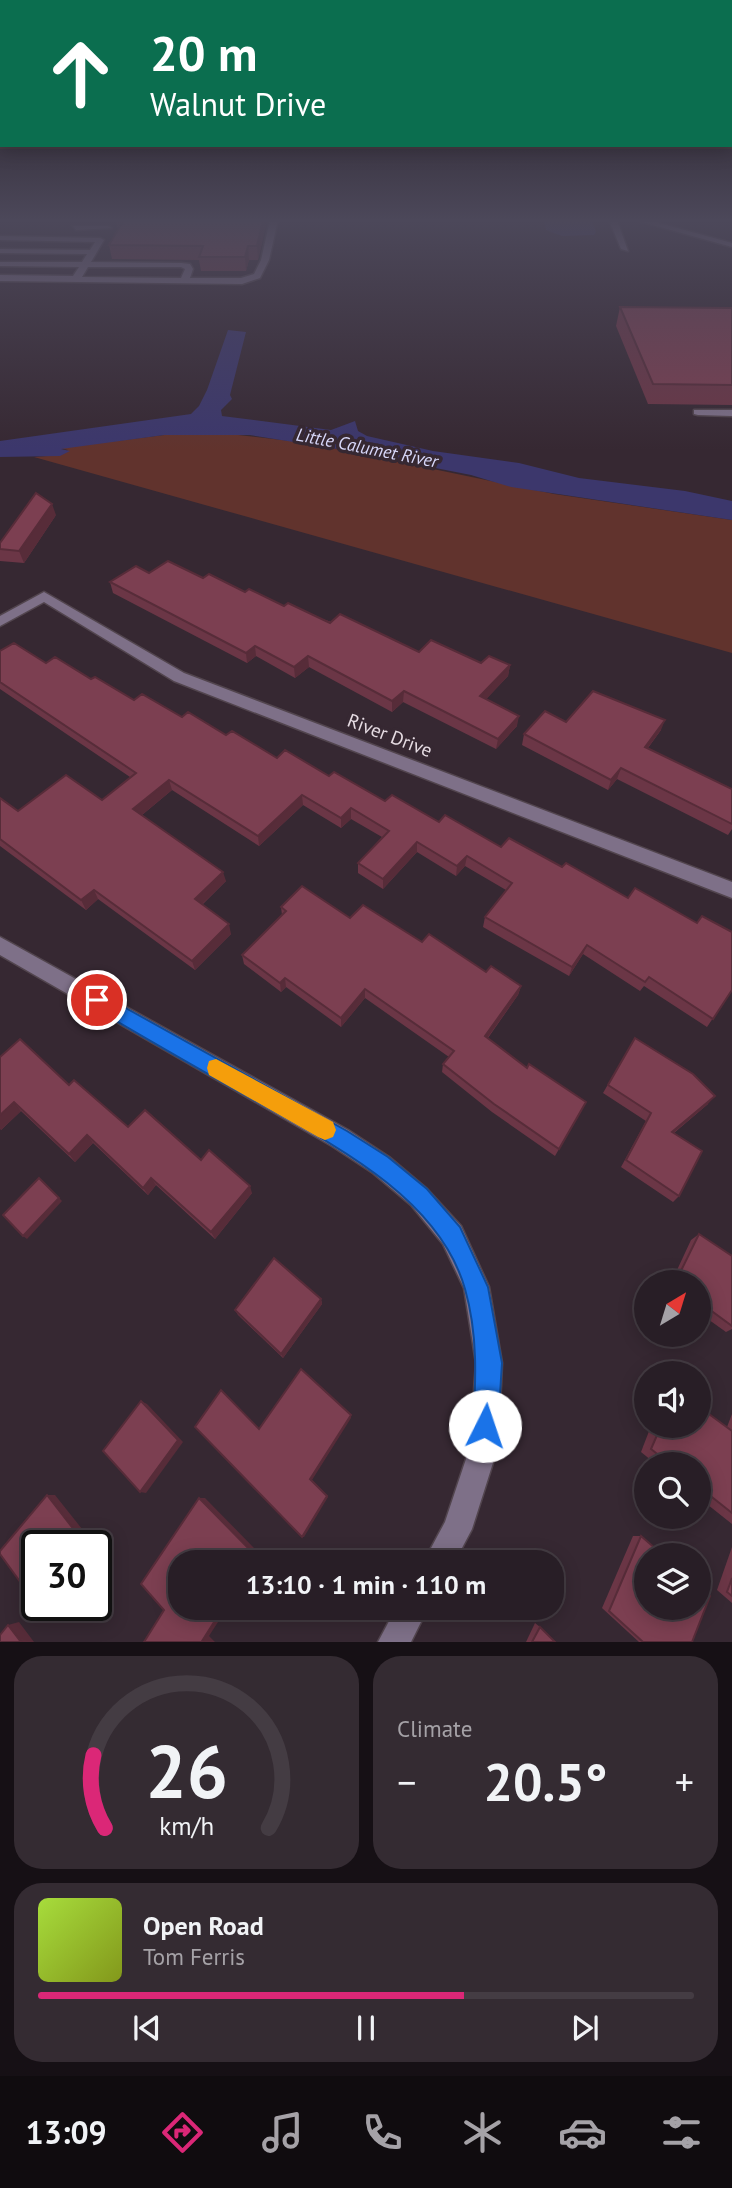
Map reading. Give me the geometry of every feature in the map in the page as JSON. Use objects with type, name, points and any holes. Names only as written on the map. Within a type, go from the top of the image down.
[{"type":"street","points":[[698,412],[732,413]]},
{"type":"street","name":"River Drive","points":[[0,622],[44,596],[179,677],[732,890]]},
{"type":"street","points":[[0,945],[340,1138],[381,1164],[419,1196],[452,1235],[477,1287],[489,1363],[484,1447],[457,1529],[445,1550]]},
{"type":"street","points":[[394,1642],[406,1620]]},
{"type":"shaded area","points":[[220,433],[308,443],[554,494],[732,520],[732,653],[34,457],[60,455],[68,450],[60,448],[164,435]]},
{"type":"water","name":"Little Calumet River","points":[[228,330],[246,332],[230,395],[232,399],[221,410],[222,416],[331,430],[355,421],[358,431],[367,436],[433,451],[519,463],[579,478],[685,491],[732,501],[732,520],[511,487],[471,475],[250,435],[164,435],[61,449],[70,451],[60,456],[0,457],[0,441],[191,414],[199,406],[207,390]]},
{"type":"building","points":[[620,307],[732,308],[732,385],[653,384]]},
{"type":"building","points":[[36,493],[52,504],[19,551],[0,549],[0,543]]},
{"type":"building","points":[[168,561],[203,578],[209,574],[245,592],[249,589],[284,606],[288,603],[330,623],[340,614],[419,652],[431,640],[481,663],[489,656],[510,665],[480,696],[519,716],[498,739],[404,691],[392,701],[308,656],[294,667],[255,646],[246,653],[110,582],[136,566],[149,573]]},
{"type":"building","points":[[14,643],[46,663],[55,657],[91,679],[95,677],[134,700],[142,694],[182,717],[188,712],[226,735],[232,731],[277,758],[285,750],[329,776],[334,772],[385,801],[392,795],[439,822],[445,815],[501,847],[509,838],[562,867],[566,863],[628,898],[635,888],[697,923],[702,916],[732,932],[732,990],[713,1019],[649,977],[645,982],[587,945],[572,967],[485,917],[512,883],[467,856],[457,866],[417,842],[383,879],[358,863],[389,831],[351,808],[341,818],[302,795],[258,836],[169,780],[133,809],[223,872],[195,899],[229,924],[192,961],[94,890],[81,900],[0,839],[0,798],[18,811],[66,775],[102,800],[136,773],[0,682],[0,651]]},
{"type":"building","points":[[593,691],[665,720],[645,747],[732,789],[732,824],[621,768],[611,780],[524,734],[545,711],[566,722]]},
{"type":"building","points":[[302,886],[350,918],[363,905],[422,942],[429,934],[486,972],[491,966],[521,986],[485,1036],[527,1068],[529,1064],[586,1102],[559,1149],[494,1104],[443,1064],[454,1051],[365,989],[341,1018],[285,978],[280,983],[242,955],[286,911],[281,907]]},
{"type":"building","points":[[635,1038],[693,1074],[715,1096],[672,1132],[702,1151],[679,1196],[626,1160],[651,1113],[608,1085]]},
{"type":"building","points":[[20,1039],[69,1085],[74,1080],[128,1127],[145,1110],[201,1160],[209,1150],[250,1186],[211,1232],[151,1178],[143,1188],[87,1135],[69,1154],[14,1102],[0,1115],[0,1057]]},
{"type":"building","points":[[39,1178],[59,1198],[23,1236],[3,1215]]},
{"type":"building","points":[[699,1234],[732,1256],[732,1326],[711,1311],[711,1270],[681,1270]]},
{"type":"building","points":[[274,1258],[321,1299],[281,1354],[235,1310]]},
{"type":"building","points":[[301,1369],[351,1415],[310,1479],[327,1496],[302,1537],[195,1427],[221,1390],[259,1429]]},
{"type":"building","points":[[141,1401],[178,1440],[140,1492],[103,1451]]},
{"type":"building","points":[[711,1416],[732,1431],[732,1513],[711,1496],[711,1452],[655,1452],[651,1449],[656,1438],[711,1438]]},
{"type":"building","points":[[47,1495],[74,1530],[21,1530],[21,1583],[0,1551]]},
{"type":"building","points":[[199,1498],[250,1550],[168,1550],[168,1620],[215,1620],[203,1642],[144,1642],[164,1610],[141,1584]]},
{"type":"building","points":[[641,1536],[649,1543],[638,1543]]},
{"type":"building","points":[[634,1552],[634,1620],[701,1620],[692,1642],[643,1642],[609,1611]]},
{"type":"building","points":[[732,1578],[732,1596],[727,1592]]},
{"type":"building","points":[[8,1625],[21,1642],[0,1642],[0,1635]]},
{"type":"building","points":[[540,1627],[555,1642],[532,1642]]},
{"type":"slow traffic","points":[[216,1068],[325,1130]]},
{"type":"route","points":[[97,1000],[340,1138],[381,1164],[419,1196],[452,1235],[477,1287],[489,1363],[485,1426]]}]
